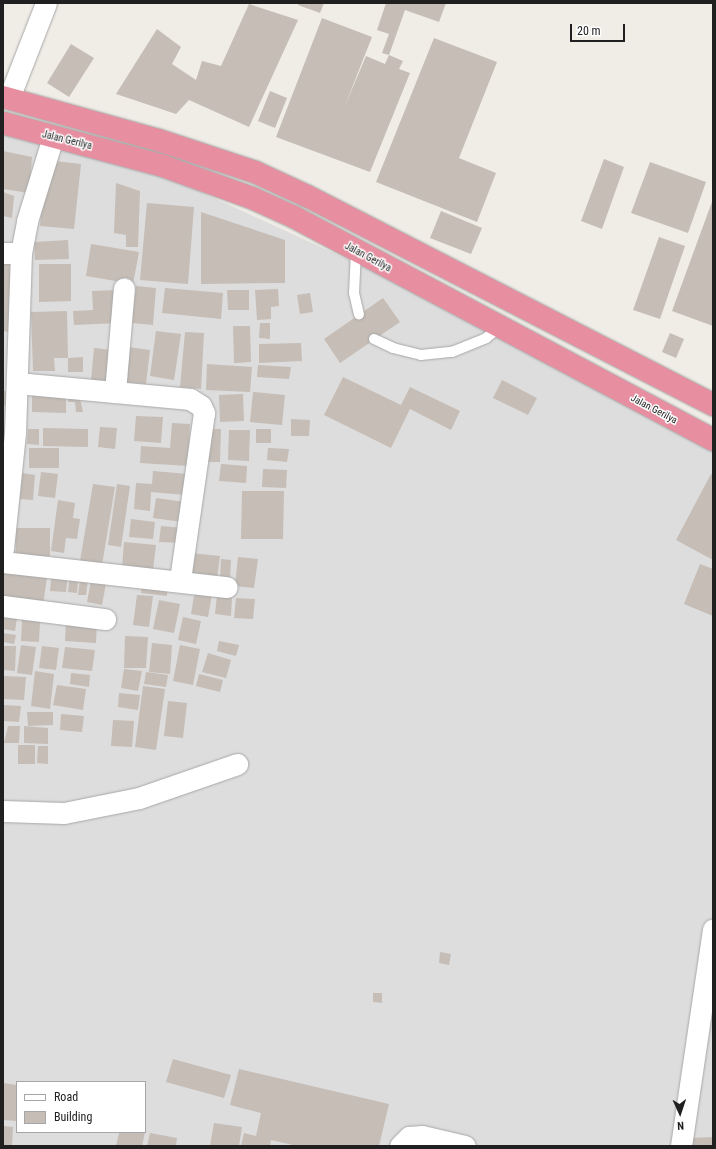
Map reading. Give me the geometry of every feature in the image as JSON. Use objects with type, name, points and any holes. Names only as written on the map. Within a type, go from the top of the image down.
[{"type":"highway","points":[[6,98],[151,138],[255,172],[307,196],[514,305],[713,405]]},
{"type":"highway","name":"Jalan Gerilya","points":[[3,123],[164,166],[252,198],[356,251],[713,440]]},
{"type":"highway","points":[[499,328],[514,305]]},
{"type":"street","points":[[6,98],[46,3]]},
{"type":"street","points":[[3,549],[15,434],[17,383],[12,253],[27,221],[53,136]]},
{"type":"street","points":[[115,392],[124,288]]},
{"type":"street","points":[[17,383],[190,399],[201,406],[204,413],[180,580]]},
{"type":"street","points":[[3,562],[180,580],[227,587]]},
{"type":"street","points":[[3,606],[105,619]]},
{"type":"street","points":[[3,811],[64,813],[132,799],[237,764]]},
{"type":"street","points":[[681,1146],[713,929]]},
{"type":"street","points":[[400,1146],[409,1137],[422,1136],[465,1146]]},
{"type":"lane","points":[[356,251],[354,293],[359,314]]},
{"type":"lane","points":[[374,339],[393,348],[421,355],[452,352],[486,338],[499,328]]},
{"type":"shaded area","points":[[3,127],[114,152],[512,335],[713,439],[713,1146],[3,1146]]},
{"type":"building","points":[[299,3],[324,3],[320,13],[298,5]]},
{"type":"building","points":[[386,3],[446,3],[439,22],[405,10],[389,55],[382,53],[389,34],[377,30]]},
{"type":"building","points":[[249,4],[298,20],[249,127],[189,100],[176,114],[116,94],[157,29],[181,47],[172,64],[196,80],[202,61],[221,66]]},
{"type":"building","points":[[322,18],[372,37],[344,108],[366,56],[385,64],[389,55],[403,61],[399,69],[410,73],[370,172],[276,137]]},
{"type":"building","points":[[434,38],[497,62],[459,158],[496,173],[477,222],[376,182]]},
{"type":"building","points":[[71,44],[94,58],[69,97],[47,83]]},
{"type":"building","points":[[270,91],[287,98],[275,128],[258,121]]},
{"type":"building","points":[[3,151],[32,157],[29,193],[3,189]]},
{"type":"building","points":[[604,159],[624,167],[602,229],[581,221]]},
{"type":"building","points":[[46,160],[81,164],[74,229],[40,226]]},
{"type":"building","points":[[650,162],[706,182],[688,233],[631,213]]},
{"type":"building","points":[[116,183],[140,191],[138,247],[126,247],[126,235],[114,233]]},
{"type":"building","points":[[3,192],[14,196],[12,218],[3,216]]},
{"type":"building","points":[[713,199],[713,326],[672,311]]},
{"type":"building","points":[[147,203],[194,207],[188,284],[140,280]]},
{"type":"building","points":[[441,211],[482,228],[471,254],[430,238]]},
{"type":"building","points":[[201,212],[285,240],[285,283],[201,284]]},
{"type":"building","points":[[659,237],[685,246],[660,319],[633,310]]},
{"type":"building","points":[[68,240],[69,259],[35,260],[34,242]]},
{"type":"building","points":[[91,244],[139,252],[133,284],[86,276]]},
{"type":"building","points":[[3,261],[13,263],[8,332],[3,331]]},
{"type":"building","points":[[39,264],[71,264],[71,301],[39,302]]},
{"type":"building","points":[[136,286],[156,288],[153,325],[132,323]]},
{"type":"building","points":[[165,288],[223,293],[221,319],[162,313]]},
{"type":"building","points":[[278,289],[279,306],[271,307],[271,319],[257,320],[255,290]]},
{"type":"building","points":[[117,290],[118,323],[74,325],[73,311],[93,310],[92,291]]},
{"type":"building","points":[[227,290],[249,290],[249,310],[228,310]]},
{"type":"building","points":[[310,293],[313,312],[300,314],[297,295]]},
{"type":"building","points":[[383,298],[400,322],[340,363],[324,339]]},
{"type":"building","points":[[67,311],[68,358],[54,358],[55,371],[33,371],[31,312]]},
{"type":"building","points":[[260,323],[270,323],[270,339],[259,338]]},
{"type":"building","points":[[233,326],[250,326],[251,362],[234,363]]},
{"type":"building","points":[[156,331],[181,334],[174,380],[150,376]]},
{"type":"building","points":[[185,332],[204,333],[201,389],[180,387]]},
{"type":"building","points":[[670,333],[684,339],[676,358],[662,352]]},
{"type":"building","points":[[301,343],[302,361],[259,363],[259,344]]},
{"type":"building","points":[[128,347],[150,350],[146,384],[124,382]]},
{"type":"building","points":[[94,348],[112,350],[109,383],[91,381]]},
{"type":"building","points":[[83,357],[83,372],[68,372],[68,358]]},
{"type":"building","points":[[207,364],[252,367],[250,392],[206,390]]},
{"type":"building","points":[[258,365],[291,367],[289,379],[257,377]]},
{"type":"building","points":[[343,377],[401,405],[410,387],[460,411],[451,430],[410,409],[391,448],[324,415]]},
{"type":"building","points":[[502,380],[537,398],[528,415],[493,398]]},
{"type":"building","points":[[32,389],[66,389],[66,413],[32,412]]},
{"type":"building","points":[[3,391],[12,391],[12,405],[3,405]]},
{"type":"building","points":[[253,392],[285,395],[282,425],[250,422]]},
{"type":"building","points":[[68,394],[79,394],[83,412],[76,412],[75,402],[68,402]]},
{"type":"building","points":[[243,394],[244,421],[220,422],[219,395]]},
{"type":"building","points":[[136,416],[163,417],[161,443],[134,441]]},
{"type":"building","points":[[291,419],[310,420],[309,436],[291,436]]},
{"type":"building","points":[[172,423],[190,424],[188,466],[140,463],[141,446],[170,448]]},
{"type":"building","points":[[100,427],[117,428],[115,449],[98,447]]},
{"type":"building","points":[[43,428],[88,429],[88,447],[43,446]]},
{"type":"building","points":[[28,429],[39,429],[39,445],[27,444]]},
{"type":"building","points":[[204,429],[221,429],[220,462],[203,462]]},
{"type":"building","points":[[256,429],[271,429],[271,443],[256,443]]},
{"type":"building","points":[[229,430],[250,430],[249,461],[228,460]]},
{"type":"building","points":[[29,448],[59,448],[59,468],[29,468]]},
{"type":"building","points":[[268,448],[289,449],[287,462],[267,460]]},
{"type":"building","points":[[221,464],[247,466],[246,483],[219,481]]},
{"type":"building","points":[[263,469],[287,470],[286,488],[262,487]]},
{"type":"building","points":[[153,471],[188,474],[186,495],[151,492],[150,511],[134,509],[136,483],[152,484]]},
{"type":"building","points":[[41,472],[58,474],[55,498],[38,496]]},
{"type":"building","points":[[22,473],[35,475],[33,500],[20,499]]},
{"type":"building","points":[[711,474],[713,475],[713,560],[676,540]]},
{"type":"building","points":[[93,484],[115,487],[102,565],[80,561]]},
{"type":"building","points":[[117,484],[130,486],[121,547],[108,545]]},
{"type":"building","points":[[242,491],[284,491],[283,539],[241,539]]},
{"type":"building","points":[[156,498],[185,502],[182,522],[153,518]]},
{"type":"building","points":[[58,500],[75,503],[73,518],[80,519],[77,539],[66,538],[64,553],[51,551]]},
{"type":"building","points":[[131,519],[155,522],[153,539],[129,537]]},
{"type":"building","points":[[161,526],[184,528],[182,543],[159,542]]},
{"type":"building","points":[[15,528],[50,528],[50,556],[16,556]]},
{"type":"building","points":[[124,542],[156,545],[153,570],[122,568]]},
{"type":"building","points":[[191,553],[220,556],[217,578],[188,575]]},
{"type":"building","points":[[238,557],[258,559],[254,588],[235,586]]},
{"type":"building","points":[[221,559],[231,560],[230,581],[220,580]]},
{"type":"building","points":[[4,564],[48,570],[43,605],[3,600]]},
{"type":"building","points":[[700,564],[713,569],[713,616],[684,604]]},
{"type":"building","points":[[70,571],[79,572],[77,593],[68,592]]},
{"type":"building","points":[[81,571],[89,573],[86,595],[78,595]]},
{"type":"building","points":[[52,572],[68,573],[66,592],[50,591]]},
{"type":"building","points":[[92,575],[107,578],[102,605],[87,602]]},
{"type":"building","points":[[143,579],[168,582],[167,596],[141,593]]},
{"type":"building","points":[[195,590],[212,594],[208,617],[191,614]]},
{"type":"building","points":[[137,595],[153,596],[149,627],[133,625]]},
{"type":"building","points":[[217,595],[232,597],[231,616],[215,614]]},
{"type":"building","points":[[236,598],[255,599],[253,619],[234,618]]},
{"type":"building","points":[[159,600],[180,604],[174,633],[153,629]]},
{"type":"building","points":[[3,610],[18,612],[15,631],[3,629]]},
{"type":"building","points":[[183,617],[201,621],[196,644],[178,640]]},
{"type":"building","points":[[66,619],[97,621],[96,643],[65,641]]},
{"type":"building","points":[[22,620],[40,622],[39,642],[21,641]]},
{"type":"building","points":[[3,633],[16,635],[14,644],[3,642]]},
{"type":"building","points":[[125,636],[148,637],[146,668],[124,668]]},
{"type":"building","points":[[219,641],[239,645],[236,656],[217,651]]},
{"type":"building","points":[[152,643],[172,645],[170,674],[149,672]]},
{"type":"building","points":[[21,645],[36,647],[32,675],[17,673]]},
{"type":"building","points":[[180,645],[200,649],[193,685],[173,681]]},
{"type":"building","points":[[3,646],[16,646],[15,671],[3,670]]},
{"type":"building","points":[[42,646],[59,648],[56,670],[39,668]]},
{"type":"building","points":[[65,647],[95,650],[92,671],[62,668]]},
{"type":"building","points":[[208,653],[231,660],[226,678],[202,672]]},
{"type":"building","points":[[124,669],[142,671],[138,691],[121,688]]},
{"type":"building","points":[[35,671],[54,674],[50,709],[31,706]]},
{"type":"building","points":[[146,672],[168,675],[166,687],[144,684]]},
{"type":"building","points":[[71,673],[90,675],[89,687],[70,684]]},
{"type":"building","points":[[199,674],[223,680],[220,692],[196,686]]},
{"type":"building","points":[[3,676],[26,677],[24,700],[3,699]]},
{"type":"building","points":[[57,685],[86,689],[83,710],[53,705]]},
{"type":"building","points":[[143,686],[165,689],[156,750],[135,747]]},
{"type":"building","points":[[119,693],[140,695],[138,710],[118,707]]},
{"type":"building","points":[[168,701],[187,703],[183,738],[164,736]]},
{"type":"building","points":[[3,705],[21,706],[19,722],[3,721]]},
{"type":"building","points":[[27,712],[53,712],[53,725],[28,726]]},
{"type":"building","points":[[61,714],[84,716],[82,732],[60,730]]},
{"type":"building","points":[[113,720],[134,721],[132,747],[111,746]]},
{"type":"building","points":[[8,726],[20,726],[19,743],[4,743]]},
{"type":"building","points":[[24,726],[48,728],[48,744],[24,743]]},
{"type":"building","points":[[18,745],[35,745],[35,764],[18,764]]},
{"type":"building","points":[[38,746],[48,746],[48,764],[37,763]]},
{"type":"building","points":[[440,952],[451,954],[449,965],[439,963]]},
{"type":"building","points":[[373,993],[382,993],[382,1003],[373,1002]]},
{"type":"building","points":[[173,1059],[231,1075],[224,1098],[166,1082]]},
{"type":"building","points":[[239,1069],[389,1104],[379,1146],[297,1146],[271,1140],[270,1146],[241,1146],[244,1133],[256,1136],[261,1113],[230,1105]]},
{"type":"building","points":[[3,1083],[16,1085],[16,1121],[3,1120]]},
{"type":"building","points":[[214,1123],[242,1127],[239,1146],[210,1146]]},
{"type":"building","points":[[3,1126],[13,1127],[12,1146],[3,1146]]},
{"type":"building","points":[[119,1133],[145,1133],[142,1146],[116,1146]]},
{"type":"building","points":[[150,1133],[177,1138],[176,1146],[147,1146]]},
{"type":"building","points":[[713,1137],[713,1146],[691,1146],[691,1138]]}]
